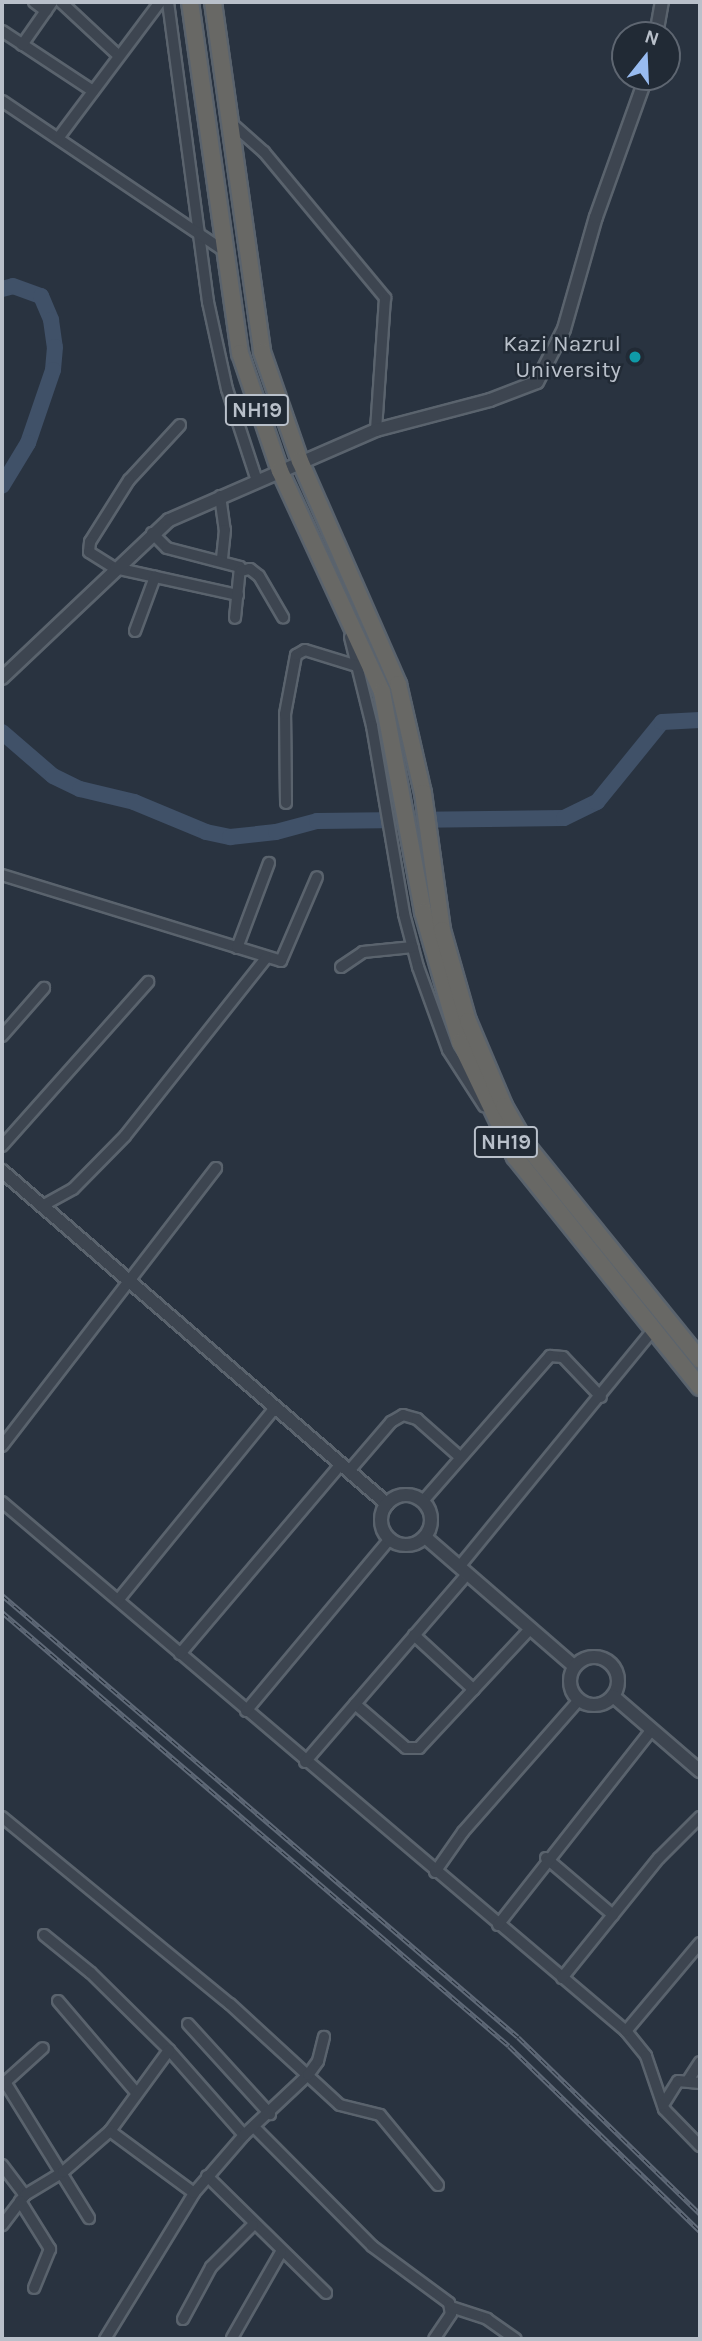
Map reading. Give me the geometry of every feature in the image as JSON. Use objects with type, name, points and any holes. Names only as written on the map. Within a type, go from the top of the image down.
[{"type":"highway","name":"NH19","points":[[190,2],[240,353],[280,471],[336,585],[382,692],[410,846],[448,1006],[495,1121],[536,1186],[700,1387]]},
{"type":"highway","name":"NH19","points":[[213,2],[262,352],[300,461],[398,684],[423,793],[429,844],[453,972],[468,1021],[509,1116],[546,1170],[700,1360]]},
{"type":"street","points":[[22,45],[49,6],[34,2]]},
{"type":"street","points":[[61,2],[119,57]]},
{"type":"street","points":[[59,137],[119,57],[165,2]]},
{"type":"street","points":[[165,2],[192,19]]},
{"type":"street","points":[[165,2],[218,357],[257,481]]},
{"type":"street","points":[[659,21],[662,2]]},
{"type":"street","points":[[2,31],[93,91]]},
{"type":"street","points":[[4,677],[152,533],[220,496],[376,430],[490,400],[537,382],[564,329],[596,217],[641,91]]},
{"type":"street","points":[[2,101],[224,251]]},
{"type":"street","points":[[229,120],[264,152],[384,298],[376,430]]},
{"type":"street","points":[[180,425],[129,480],[90,542],[89,552],[115,568],[238,595]]},
{"type":"street","points":[[220,496],[225,530],[222,561]]},
{"type":"street","points":[[152,533],[167,548],[222,561],[242,571],[250,569],[259,576],[283,617]]},
{"type":"street","points":[[235,618],[242,571]]},
{"type":"street","points":[[135,631],[155,577]]},
{"type":"street","points":[[336,585],[357,666],[413,947],[448,1050],[495,1121]]},
{"type":"street","points":[[286,803],[285,714],[296,655],[304,650],[357,666]]},
{"type":"street","points":[[237,948],[269,863]]},
{"type":"street","points":[[2,874],[281,961],[317,877]]},
{"type":"street","points":[[341,967],[363,952],[413,947]]},
{"type":"street","points":[[42,1206],[73,1189],[125,1136],[266,958]]},
{"type":"street","points":[[2,1146],[148,982]]},
{"type":"street","points":[[2,1036],[44,988]]},
{"type":"street","points":[[2,1446],[127,1280],[216,1168]]},
{"type":"street","points":[[2,1171],[387,1504]]},
{"type":"street","points":[[305,1762],[414,1635],[653,1330]]},
{"type":"street","points":[[423,1501],[550,1356],[563,1356],[601,1396]]},
{"type":"street","points":[[119,1599],[275,1408]]},
{"type":"street","points":[[180,1654],[345,1468],[391,1422],[403,1415],[418,1419],[460,1457]]},
{"type":"street","points":[[408,1495],[423,1501],[431,1522],[425,1536],[404,1545],[390,1539],[381,1518],[387,1504],[408,1495]]},
{"type":"street","points":[[2,1502],[119,1599],[305,1762],[626,2031],[646,2056],[663,2105],[700,2146]]},
{"type":"street","points":[[425,1536],[574,1666]]},
{"type":"street","points":[[246,1711],[390,1539]]},
{"type":"street","points":[[355,1704],[411,1750],[419,1748],[531,1628]]},
{"type":"street","points":[[414,1635],[474,1690]]},
{"type":"street","points":[[591,1657],[606,1660],[618,1679],[613,1696],[595,1705],[579,1700],[570,1687],[574,1666],[591,1657]]},
{"type":"street","points":[[613,1696],[700,1771]]},
{"type":"street","points":[[435,1872],[463,1832],[579,1700]]},
{"type":"street","points":[[498,1925],[546,1858],[652,1729]]},
{"type":"street","points":[[2,1817],[230,2004],[340,2105],[380,2115],[438,2185]]},
{"type":"street","points":[[562,1978],[613,1915],[700,1817]]},
{"type":"street","points":[[546,1858],[613,1915]]},
{"type":"street","points":[[44,1935],[91,1973],[169,2050],[244,2135]]},
{"type":"street","points":[[626,2031],[700,1943]]},
{"type":"street","points":[[58,2001],[135,2091]]},
{"type":"street","points":[[188,2024],[270,2114]]},
{"type":"street","points":[[105,2339],[194,2193],[244,2135],[270,2114],[308,2074],[318,2061],[324,2037]]},
{"type":"street","points":[[43,2048],[3,2084],[89,2218]]},
{"type":"street","points":[[2,2225],[23,2198],[59,2175],[110,2131],[135,2091],[169,2050]]},
{"type":"street","points":[[689,2079],[700,2062]]},
{"type":"street","points":[[663,2105],[678,2081],[689,2079],[700,2082]]},
{"type":"street","points":[[254,2127],[372,2246],[451,2307],[487,2319],[516,2339]]},
{"type":"street","points":[[110,2131],[194,2193]]},
{"type":"street","points":[[2,2165],[50,2249],[34,2288]]},
{"type":"street","points":[[207,2176],[253,2225],[326,2293]]},
{"type":"street","points":[[183,2319],[211,2267],[253,2225]]},
{"type":"street","points":[[232,2338],[281,2252]]},
{"type":"street","points":[[434,2339],[451,2307]]},
{"type":"waterway","points":[[2,289],[13,286],[41,296],[51,320],[55,347],[53,370],[28,443],[2,486]]},
{"type":"waterway","points":[[2,732],[53,776],[80,789],[134,802],[206,832],[230,837],[276,832],[317,821],[564,818],[597,802],[662,722],[700,720]]},
{"type":"railway","points":[[2,1595],[518,2037],[700,2214]]},
{"type":"railway","points":[[2,1612],[509,2046],[700,2231]]},
{"type":"place","name":"Kazi Nazrul University","points":[[635,357]]}]
